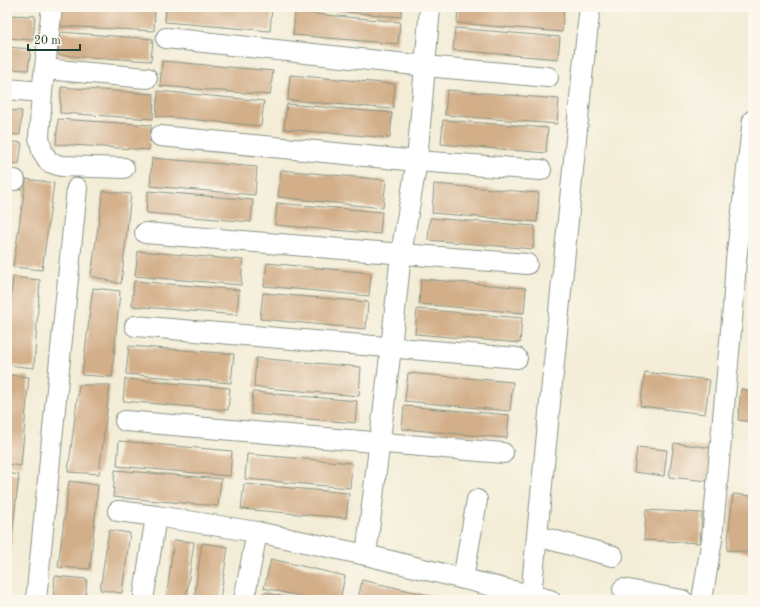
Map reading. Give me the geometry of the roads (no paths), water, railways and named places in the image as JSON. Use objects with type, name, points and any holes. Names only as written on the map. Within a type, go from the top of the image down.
[{"type":"street","points":[[52,7],[42,92],[39,137],[42,151],[49,162],[61,166],[124,168]]},
{"type":"street","points":[[366,555],[401,254],[417,161],[430,7]]},
{"type":"street","points":[[531,596],[581,84],[590,7]]},
{"type":"street","points":[[166,38],[425,66],[548,77]]},
{"type":"street","points":[[45,69],[147,78]]},
{"type":"street","points":[[7,89],[42,92]]},
{"type":"street","points":[[702,600],[712,539],[733,308],[745,261],[753,120]]},
{"type":"street","points":[[160,136],[417,161],[541,170]]},
{"type":"street","points":[[36,600],[77,188]]},
{"type":"street","points":[[145,233],[527,264]]},
{"type":"street","points":[[135,326],[516,358]]},
{"type":"street","points":[[125,421],[503,452]]},
{"type":"street","points":[[463,579],[477,500]]},
{"type":"street","points":[[118,511],[257,532],[366,555],[550,600]]},
{"type":"street","points":[[144,594],[156,516]]},
{"type":"street","points":[[244,600],[257,532]]},
{"type":"street","points":[[537,536],[613,556]]},
{"type":"street","points":[[623,589],[682,600]]}]
